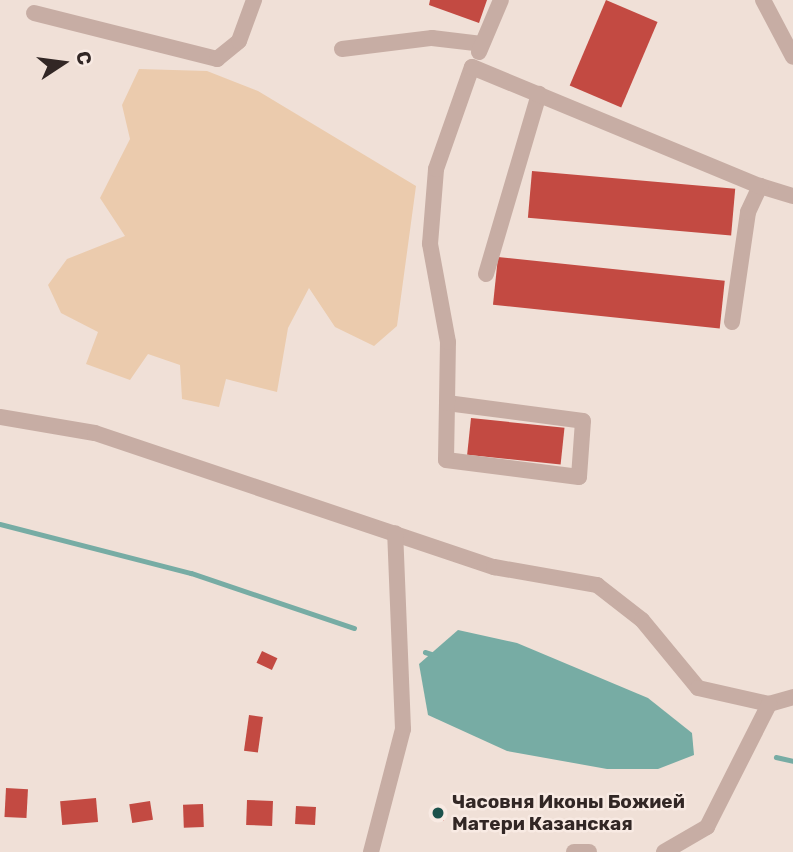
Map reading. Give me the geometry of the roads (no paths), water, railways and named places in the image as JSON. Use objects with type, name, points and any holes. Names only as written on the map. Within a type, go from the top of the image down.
[{"type":"street","points":[[34,13],[217,59],[239,41],[254,0]]},
{"type":"street","points":[[447,403],[583,421],[579,477],[446,460],[448,342],[430,244],[436,169],[472,67],[501,0]]},
{"type":"street","points":[[763,0],[793,57]]},
{"type":"street","points":[[342,49],[432,38],[482,44]]},
{"type":"street","points":[[472,67],[760,186],[793,196]]},
{"type":"street","points":[[486,274],[539,94]]},
{"type":"street","points":[[732,322],[748,212],[760,186]]},
{"type":"street","points":[[0,417],[95,433],[494,566],[597,585],[642,620],[698,688],[769,704],[793,697]]},
{"type":"street","points":[[371,852],[403,729],[395,533]]},
{"type":"street","points":[[664,852],[707,827],[769,704]]},
{"type":"street","points":[[574,852],[589,852]]},
{"type":"water","points":[[458,630],[517,643],[648,698],[692,733],[694,755],[658,769],[607,769],[507,751],[428,715],[419,664]]},
{"type":"waterway","points":[[0,524],[191,573],[354,628]]},
{"type":"waterway","points":[[425,652],[435,655]]},
{"type":"waterway","points":[[776,757],[793,761]]},
{"type":"place","name":"Часовня Иконы Божией Матери Казанская","points":[[438,813]]}]
